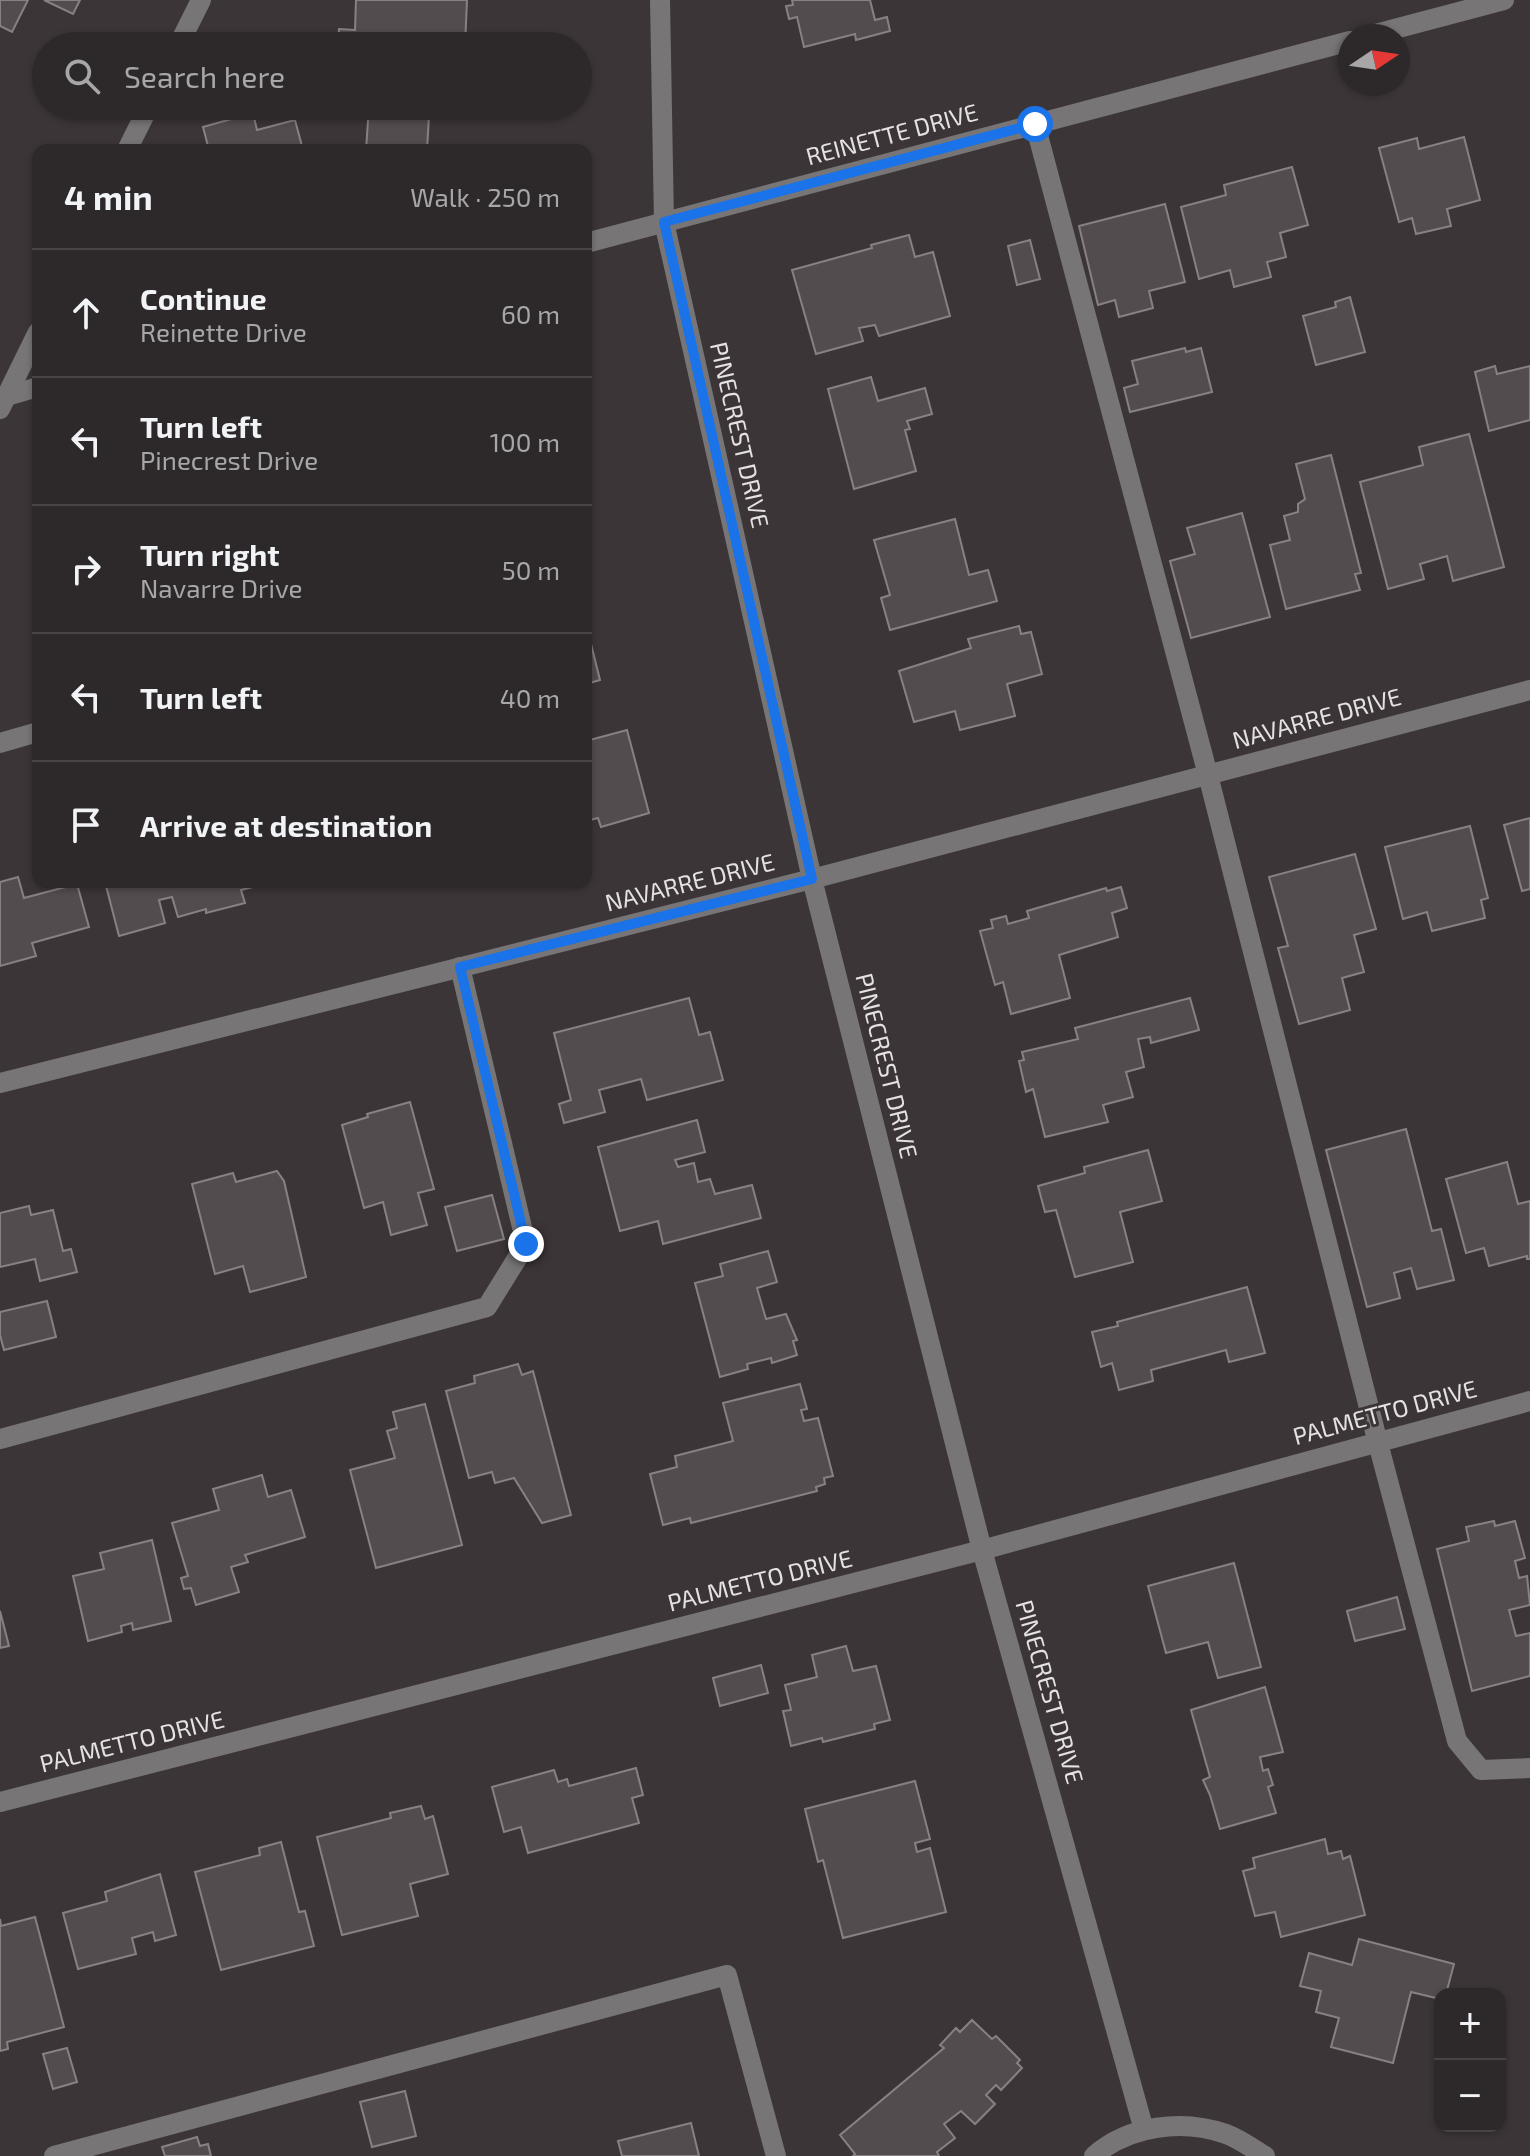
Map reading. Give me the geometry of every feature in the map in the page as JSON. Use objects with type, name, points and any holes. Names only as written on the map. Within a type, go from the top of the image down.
[{"type":"street","points":[[185,32],[201,0]]},
{"type":"street","name":"PINECREST DRIVE","points":[[660,0],[664,222],[812,879],[982,1550],[1144,2130]]},
{"type":"street","points":[[1410,25],[1504,0]]},
{"type":"street","name":"REINETTE DRIVE","points":[[592,241],[1338,44]]},
{"type":"street","points":[[130,144],[142,120]]},
{"type":"street","points":[[1035,124],[1208,775],[1457,1741],[1481,1770],[1530,1768]]},
{"type":"street","points":[[3,402],[32,344]]},
{"type":"street","points":[[3,402],[32,390]]},
{"type":"street","name":"NAVARRE DRIVE","points":[[0,1083],[812,879],[1530,690]]},
{"type":"street","points":[[0,743],[32,734]]},
{"type":"street","points":[[0,1439],[487,1307],[526,1244],[460,967]]},
{"type":"street","name":"PALMETTO DRIVE","points":[[0,1802],[982,1550],[1530,1401]]},
{"type":"street","points":[[54,2156],[727,1975],[776,2156]]},
{"type":"street","points":[[1094,2156],[1105,2146],[1144,2130],[1186,2125],[1228,2134],[1265,2156]]},
{"type":"building","points":[[0,0],[28,0],[12,32],[0,26]]},
{"type":"building","points":[[44,0],[80,0],[73,14]]},
{"type":"building","points":[[356,0],[467,0],[466,32],[339,32],[339,29],[355,30]]},
{"type":"building","points":[[792,0],[870,0],[875,20],[887,17],[890,31],[856,40],[855,34],[804,47],[797,17],[789,19],[786,6],[793,5]]},
{"type":"building","points":[[228,120],[255,120],[257,130],[295,120],[301,144],[207,144],[203,127]]},
{"type":"building","points":[[368,120],[429,120],[427,144],[366,144]]},
{"type":"building","points":[[1464,137],[1480,200],[1447,209],[1451,226],[1416,234],[1412,218],[1399,222],[1379,148],[1417,138],[1419,149]]},
{"type":"building","points":[[1292,167],[1308,225],[1280,233],[1286,257],[1267,262],[1271,277],[1234,287],[1230,270],[1199,279],[1181,207],[1226,195],[1224,185]]},
{"type":"building","points":[[1165,204],[1185,282],[1149,291],[1153,308],[1119,317],[1115,300],[1098,305],[1079,226]]},
{"type":"building","points":[[909,235],[915,257],[933,252],[950,316],[879,336],[875,325],[859,328],[863,341],[816,354],[792,270]]},
{"type":"building","points":[[1030,240],[1040,279],[1017,285],[1008,246]]},
{"type":"building","points":[[1350,297],[1365,352],[1316,365],[1303,316],[1336,307],[1335,302]]},
{"type":"building","points":[[1185,348],[1186,352],[1201,348],[1212,392],[1130,412],[1124,388],[1138,384],[1132,361]]},
{"type":"building","points":[[1495,366],[1497,374],[1530,366],[1530,420],[1489,431],[1475,372]]},
{"type":"building","points":[[871,377],[878,401],[925,388],[932,414],[907,421],[910,429],[905,430],[916,471],[854,489],[828,389]]},
{"type":"building","points":[[1469,434],[1504,567],[1453,581],[1447,556],[1420,564],[1424,579],[1388,589],[1360,482],[1423,465],[1419,447]]},
{"type":"building","points":[[1331,455],[1361,573],[1355,574],[1360,590],[1286,609],[1270,545],[1290,540],[1284,516],[1298,512],[1298,504],[1305,499],[1296,464]]},
{"type":"building","points":[[1242,513],[1270,617],[1191,638],[1170,561],[1195,554],[1187,528]]},
{"type":"building","points":[[955,519],[969,575],[988,570],[997,601],[890,630],[881,598],[890,595],[874,540]]},
{"type":"building","points":[[1019,626],[1021,634],[1031,632],[1042,674],[1007,684],[1015,716],[960,730],[955,711],[914,722],[899,671],[971,648],[968,639]]},
{"type":"building","points":[[592,648],[600,680],[592,682]]},
{"type":"building","points":[[627,730],[649,813],[601,827],[598,818],[592,820],[592,739]]},
{"type":"building","points":[[1530,818],[1530,889],[1522,891],[1504,825]]},
{"type":"building","points":[[1470,826],[1488,898],[1481,900],[1485,918],[1432,931],[1427,912],[1403,919],[1385,847]]},
{"type":"building","points":[[1355,854],[1376,929],[1354,935],[1364,972],[1342,978],[1350,1010],[1299,1024],[1278,948],[1288,946],[1269,877]]},
{"type":"building","points":[[18,877],[24,898],[62,888],[78,888],[89,927],[32,943],[36,956],[0,966],[0,882]]},
{"type":"building","points":[[1121,887],[1127,908],[1112,913],[1118,937],[1059,955],[1070,998],[1011,1014],[1003,982],[995,985],[980,931],[993,928],[991,920],[1006,916],[1008,924],[1029,918],[1027,911],[1106,888],[1107,891]]},
{"type":"building","points":[[107,888],[249,888],[241,890],[245,903],[178,917],[172,897],[159,900],[165,923],[119,936]]},
{"type":"building","points":[[689,998],[699,1035],[710,1032],[723,1080],[647,1100],[641,1079],[599,1090],[605,1112],[564,1123],[559,1104],[571,1100],[554,1033]]},
{"type":"building","points":[[1190,998],[1199,1030],[1151,1043],[1150,1037],[1138,1039],[1144,1067],[1126,1072],[1133,1097],[1103,1105],[1108,1122],[1045,1137],[1033,1089],[1026,1092],[1019,1061],[1024,1060],[1022,1052],[1078,1039],[1075,1028]]},
{"type":"building","points":[[410,1102],[434,1189],[418,1193],[427,1225],[391,1235],[383,1202],[364,1208],[342,1125],[368,1117],[367,1114]]},
{"type":"building","points":[[697,1120],[705,1152],[675,1160],[678,1167],[694,1163],[698,1182],[710,1179],[715,1194],[752,1185],[761,1218],[663,1244],[658,1221],[620,1231],[598,1147]]},
{"type":"building","points":[[1406,1129],[1432,1231],[1441,1229],[1454,1280],[1417,1289],[1411,1268],[1394,1273],[1400,1298],[1367,1307],[1326,1150]]},
{"type":"building","points":[[1148,1150],[1162,1201],[1120,1212],[1133,1262],[1075,1277],[1056,1210],[1045,1212],[1038,1186],[1085,1173],[1084,1167]]},
{"type":"building","points":[[1507,1162],[1518,1204],[1530,1201],[1530,1259],[1527,1256],[1489,1266],[1484,1248],[1466,1253],[1446,1179]]},
{"type":"building","points":[[277,1171],[284,1181],[306,1277],[250,1292],[243,1266],[215,1274],[192,1184],[233,1173],[236,1182]]},
{"type":"building","points":[[492,1195],[504,1239],[457,1251],[445,1207]]},
{"type":"building","points":[[29,1206],[31,1215],[53,1210],[63,1251],[71,1249],[77,1272],[40,1281],[35,1259],[0,1267],[0,1213]]},
{"type":"building","points":[[768,1251],[777,1282],[757,1288],[766,1319],[786,1314],[797,1340],[793,1341],[797,1355],[772,1363],[771,1358],[747,1364],[748,1369],[720,1377],[695,1283],[723,1276],[720,1264]]},
{"type":"building","points":[[1247,1287],[1265,1353],[1229,1362],[1226,1350],[1151,1370],[1153,1381],[1119,1390],[1112,1363],[1101,1367],[1092,1332],[1118,1326],[1117,1322]]},
{"type":"building","points":[[47,1301],[56,1337],[4,1350],[0,1335],[0,1312]]},
{"type":"building","points":[[518,1364],[522,1375],[533,1371],[571,1515],[542,1523],[514,1478],[495,1483],[492,1472],[469,1478],[446,1391],[475,1383],[474,1376]]},
{"type":"building","points":[[800,1384],[807,1409],[801,1410],[804,1421],[818,1418],[833,1476],[824,1478],[825,1484],[816,1487],[817,1491],[691,1523],[690,1518],[663,1525],[650,1474],[677,1467],[675,1456],[733,1441],[723,1403]]},
{"type":"building","points":[[425,1404],[462,1545],[376,1568],[350,1470],[395,1458],[387,1431],[397,1428],[393,1412]]},
{"type":"building","points":[[262,1475],[268,1497],[291,1490],[305,1537],[245,1555],[248,1562],[231,1567],[239,1592],[196,1605],[191,1588],[184,1589],[181,1578],[188,1576],[172,1523],[219,1510],[213,1489]]},
{"type":"building","points":[[1494,1521],[1495,1526],[1515,1521],[1525,1558],[1515,1561],[1519,1578],[1527,1576],[1530,1605],[1509,1610],[1516,1636],[1530,1633],[1530,1676],[1472,1691],[1437,1549],[1469,1541],[1466,1527]]},
{"type":"building","points":[[152,1540],[171,1621],[133,1630],[132,1623],[121,1626],[122,1632],[88,1641],[73,1576],[104,1569],[100,1553]]},
{"type":"building","points":[[1234,1563],[1261,1667],[1218,1678],[1208,1642],[1166,1653],[1148,1586]]},
{"type":"building","points":[[1397,1597],[1405,1629],[1355,1641],[1347,1611]]},
{"type":"building","points":[[0,1611],[9,1646],[0,1648]]},
{"type":"building","points":[[846,1646],[853,1671],[876,1666],[890,1720],[874,1724],[875,1729],[823,1742],[822,1738],[791,1746],[783,1711],[791,1710],[785,1685],[817,1677],[812,1655]]},
{"type":"building","points":[[761,1665],[768,1693],[720,1706],[713,1678]]},
{"type":"building","points":[[1265,1687],[1283,1752],[1260,1757],[1263,1771],[1268,1769],[1273,1785],[1268,1787],[1276,1813],[1220,1829],[1203,1780],[1210,1777],[1191,1710]]},
{"type":"building","points":[[636,1768],[643,1795],[632,1798],[639,1823],[528,1853],[521,1827],[504,1832],[492,1787],[554,1770],[558,1782],[567,1779],[569,1786]]},
{"type":"building","points":[[915,1781],[930,1839],[915,1843],[917,1852],[930,1848],[946,1912],[843,1938],[823,1860],[818,1862],[805,1809]]},
{"type":"building","points":[[421,1806],[425,1819],[433,1816],[448,1874],[410,1884],[418,1916],[342,1935],[317,1837],[391,1818],[390,1813]]},
{"type":"building","points":[[1325,1839],[1328,1854],[1341,1851],[1343,1859],[1350,1856],[1365,1915],[1281,1937],[1275,1912],[1255,1916],[1243,1871],[1255,1868],[1253,1858]]},
{"type":"building","points":[[281,1842],[299,1912],[305,1911],[314,1946],[221,1970],[195,1872],[260,1855],[259,1848]]},
{"type":"building","points":[[160,1874],[176,1935],[155,1941],[153,1932],[132,1938],[136,1954],[78,1969],[63,1913],[107,1901],[105,1892]]},
{"type":"building","points":[[35,1917],[64,2027],[7,2042],[8,2049],[0,2051],[0,1919],[1,1926]]},
{"type":"building","points":[[1359,1939],[1454,1964],[1448,1988],[1434,1988],[1434,1998],[1411,1992],[1393,2063],[1331,2047],[1339,2018],[1316,2012],[1321,1991],[1300,1986],[1309,1953],[1352,1965]]},
{"type":"building","points":[[972,2020],[992,2039],[996,2036],[1020,2060],[1017,2063],[1022,2068],[1001,2090],[996,2085],[986,2095],[995,2104],[975,2124],[961,2111],[944,2124],[955,2138],[937,2152],[939,2156],[853,2156],[855,2154],[840,2135],[944,2048],[940,2045],[956,2028],[960,2032]]},
{"type":"building","points":[[67,2048],[77,2082],[53,2089],[43,2054]]},
{"type":"building","points":[[405,2091],[416,2136],[372,2147],[360,2102]]},
{"type":"building","points":[[691,2123],[699,2156],[622,2156],[618,2141]]},
{"type":"building","points":[[197,2137],[200,2146],[208,2144],[211,2156],[165,2156],[162,2147]]},
{"type":"route","points":[[526,1244],[460,967],[812,879],[664,222],[1035,124]]}]
